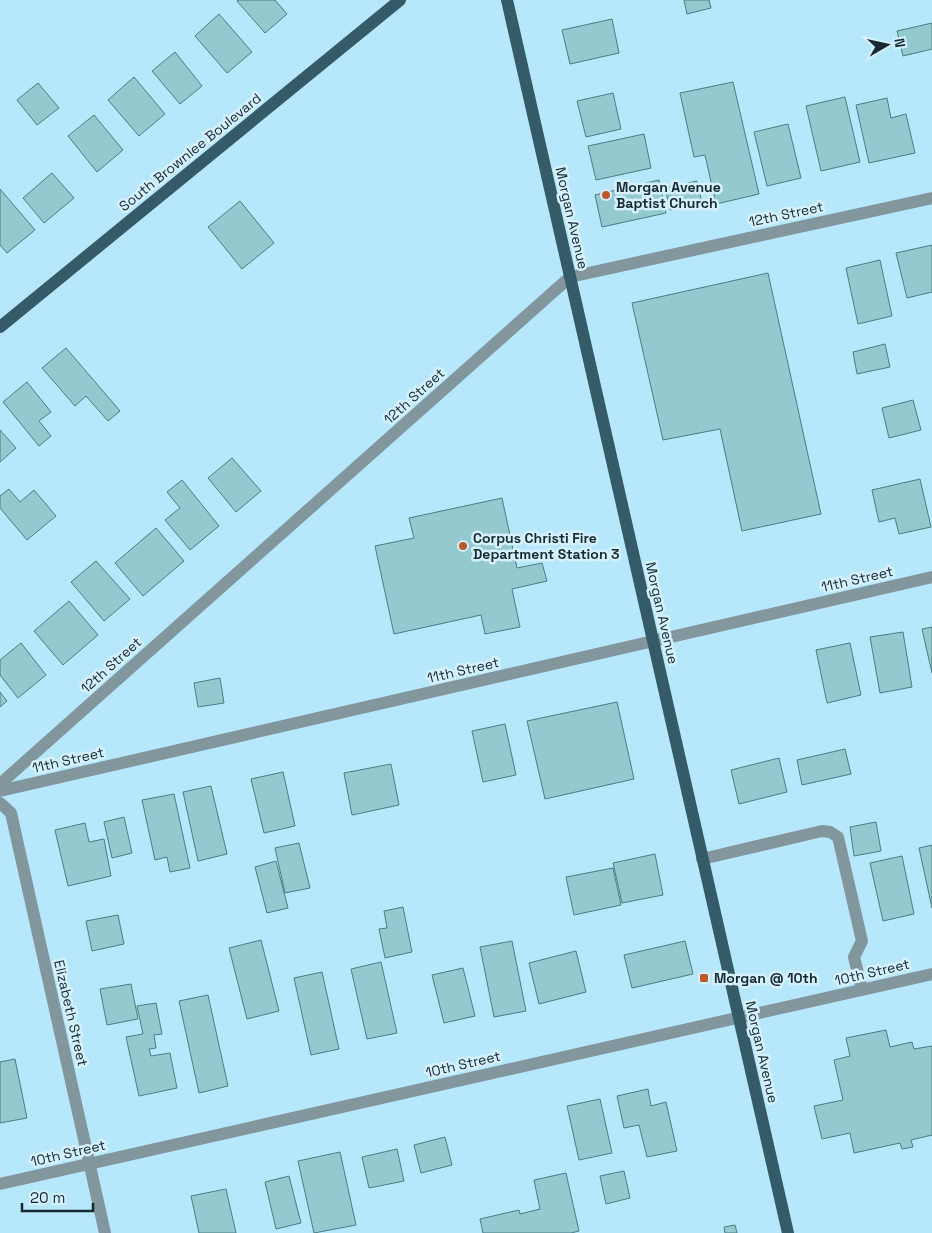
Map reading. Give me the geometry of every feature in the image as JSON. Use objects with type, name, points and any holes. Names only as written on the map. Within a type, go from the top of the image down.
[{"type":"main road","name":"South Brownlee Boulevard","points":[[0,327],[400,0]]},
{"type":"main road","name":"Morgan Avenue","points":[[507,0],[788,1233]]},
{"type":"street","name":"12th Street","points":[[0,784],[570,277],[932,198]]},
{"type":"street","name":"11th Street","points":[[0,791],[932,577]]},
{"type":"street","name":"Elizabeth Street","points":[[0,803],[10,813],[105,1233]]},
{"type":"street","points":[[702,859],[822,831],[830,832],[838,837],[862,940],[854,957],[862,990]]},
{"type":"street","name":"10th Street","points":[[0,1184],[932,974]]},
{"type":"building","points":[[238,0],[275,0],[287,14],[265,33]]},
{"type":"building","points":[[684,0],[709,0],[711,8],[687,14]]},
{"type":"building","points":[[219,14],[252,52],[227,73],[195,36]]},
{"type":"building","points":[[612,19],[619,53],[570,64],[562,30]]},
{"type":"building","points":[[932,23],[932,49],[903,56],[897,31]]},
{"type":"building","points":[[175,52],[202,86],[180,104],[152,71]]},
{"type":"building","points":[[134,77],[165,114],[139,136],[108,100]]},
{"type":"building","points":[[733,82],[759,194],[716,204],[705,155],[694,157],[680,93]]},
{"type":"building","points":[[38,83],[59,108],[37,125],[17,100]]},
{"type":"building","points":[[613,93],[621,129],[586,137],[577,101]]},
{"type":"building","points":[[845,97],[860,162],[821,171],[806,106]]},
{"type":"building","points":[[887,98],[891,118],[906,114],[915,153],[869,163],[856,105]]},
{"type":"building","points":[[94,115],[123,150],[97,172],[68,136]]},
{"type":"building","points":[[788,124],[801,178],[767,186],[754,132]]},
{"type":"building","points":[[644,134],[651,168],[596,180],[588,146]]},
{"type":"building","points":[[52,173],[74,198],[44,223],[23,198]]},
{"type":"building","points":[[659,180],[666,213],[602,227],[595,195]]},
{"type":"building","points":[[697,181],[702,203],[670,210],[665,188]]},
{"type":"building","points":[[0,189],[35,230],[7,253],[0,245]]},
{"type":"building","points":[[240,201],[274,243],[242,269],[208,227]]},
{"type":"building","points":[[932,245],[932,292],[907,298],[896,253]]},
{"type":"building","points":[[880,260],[892,316],[858,324],[846,268]]},
{"type":"building","points":[[768,273],[821,514],[742,531],[720,429],[663,440],[632,303]]},
{"type":"building","points":[[885,344],[890,367],[857,374],[853,352]]},
{"type":"building","points":[[66,348],[120,411],[108,421],[86,396],[75,406],[42,368]]},
{"type":"building","points":[[27,382],[51,412],[39,421],[51,436],[39,446],[3,402]]},
{"type":"building","points":[[913,400],[921,430],[889,438],[882,408]]},
{"type":"building","points":[[0,430],[16,448],[0,462]]},
{"type":"building","points":[[232,458],[261,491],[236,512],[208,478]]},
{"type":"building","points":[[920,479],[931,527],[899,534],[895,518],[879,522],[872,490]]},
{"type":"building","points":[[182,480],[219,526],[190,550],[165,520],[180,508],[167,492]]},
{"type":"building","points":[[9,489],[20,502],[34,490],[56,516],[27,540],[0,508],[0,496]]},
{"type":"building","points":[[502,498],[517,568],[542,563],[547,581],[512,589],[520,627],[485,634],[481,615],[394,634],[375,546],[414,538],[409,518]]},
{"type":"building","points":[[156,528],[184,561],[143,596],[115,563]]},
{"type":"building","points":[[96,561],[130,599],[104,621],[71,582]]},
{"type":"building","points":[[69,601],[98,635],[63,665],[34,631]]},
{"type":"building","points":[[932,627],[932,673],[922,629]]},
{"type":"building","points":[[903,632],[912,687],[880,693],[870,637]]},
{"type":"building","points":[[21,643],[46,675],[18,698],[0,675],[0,660]]},
{"type":"building","points":[[850,643],[861,695],[827,703],[816,650]]},
{"type":"building","points":[[220,678],[224,703],[198,707],[194,683]]},
{"type":"building","points":[[0,692],[7,701],[0,707]]},
{"type":"building","points":[[617,702],[634,779],[545,799],[527,721]]},
{"type":"building","points":[[505,724],[516,775],[483,782],[472,731]]},
{"type":"building","points":[[845,749],[851,774],[802,785],[797,760]]},
{"type":"building","points":[[779,758],[787,792],[739,804],[731,770]]},
{"type":"building","points":[[391,764],[399,805],[352,815],[344,773]]},
{"type":"building","points":[[283,772],[295,826],[264,833],[251,779]]},
{"type":"building","points":[[211,786],[227,854],[198,861],[183,792]]},
{"type":"building","points":[[174,794],[190,868],[170,872],[167,857],[155,860],[142,800]]},
{"type":"building","points":[[124,817],[132,853],[112,858],[104,822]]},
{"type":"building","points":[[876,822],[881,851],[854,856],[850,827]]},
{"type":"building","points":[[85,823],[89,842],[104,839],[111,876],[68,886],[55,830]]},
{"type":"building","points":[[299,843],[310,888],[285,893],[275,848]]},
{"type":"building","points":[[932,845],[932,908],[919,848]]},
{"type":"building","points":[[655,854],[663,895],[622,903],[613,863]]},
{"type":"building","points":[[902,856],[914,914],[883,921],[870,863]]},
{"type":"building","points":[[276,861],[288,908],[267,913],[255,867]]},
{"type":"building","points":[[613,868],[621,905],[574,915],[566,877]]},
{"type":"building","points":[[403,907],[412,952],[385,958],[379,929],[387,928],[384,911]]},
{"type":"building","points":[[118,915],[124,944],[92,951],[86,921]]},
{"type":"building","points":[[261,940],[279,1011],[247,1019],[229,948]]},
{"type":"building","points":[[512,941],[526,1011],[494,1017],[480,947]]},
{"type":"building","points":[[685,941],[693,974],[632,988],[624,955]]},
{"type":"building","points":[[576,951],[586,992],[539,1004],[529,963]]},
{"type":"building","points":[[381,962],[397,1033],[367,1039],[351,969]]},
{"type":"building","points":[[463,968],[475,1016],[444,1023],[432,975]]},
{"type":"building","points":[[322,972],[339,1049],[311,1055],[294,978]]},
{"type":"building","points":[[131,984],[138,1019],[107,1025],[100,989]]},
{"type":"building","points":[[208,995],[228,1086],[199,1093],[179,1001]]},
{"type":"building","points":[[156,1003],[162,1034],[154,1035],[156,1048],[149,1049],[151,1056],[170,1053],[177,1088],[139,1096],[126,1037],[143,1034],[137,1006]]},
{"type":"building","points":[[886,1030],[890,1047],[912,1042],[914,1049],[932,1046],[932,1135],[911,1140],[913,1147],[902,1149],[900,1143],[854,1153],[850,1133],[822,1139],[814,1106],[843,1100],[834,1060],[850,1056],[846,1038]]},
{"type":"building","points":[[15,1059],[27,1118],[0,1123],[0,1062]]},
{"type":"building","points":[[648,1089],[651,1106],[666,1102],[677,1151],[647,1157],[639,1125],[624,1128],[617,1096]]},
{"type":"building","points":[[600,1099],[612,1153],[579,1160],[567,1106]]},
{"type":"building","points":[[445,1137],[452,1165],[421,1173],[414,1145]]},
{"type":"building","points":[[397,1149],[404,1181],[369,1188],[362,1157]]},
{"type":"building","points":[[340,1152],[356,1225],[314,1233],[298,1161]]},
{"type":"building","points":[[624,1171],[630,1198],[606,1204],[600,1176]]},
{"type":"building","points":[[566,1173],[579,1231],[571,1233],[483,1233],[480,1219],[519,1210],[520,1214],[540,1209],[534,1180]]},
{"type":"building","points":[[289,1176],[301,1223],[276,1229],[265,1182]]},
{"type":"building","points":[[226,1189],[236,1233],[199,1233],[191,1196]]},
{"type":"building","points":[[735,1225],[737,1233],[725,1233],[724,1227]]},
{"type":"place","name":"Morgan Avenue Baptist Church","points":[[606,195]]},
{"type":"place","name":"Corpus Christi Fire Department Station 3","points":[[463,546]]},
{"type":"place","name":"Morgan @ 10th","points":[[704,978]]}]
